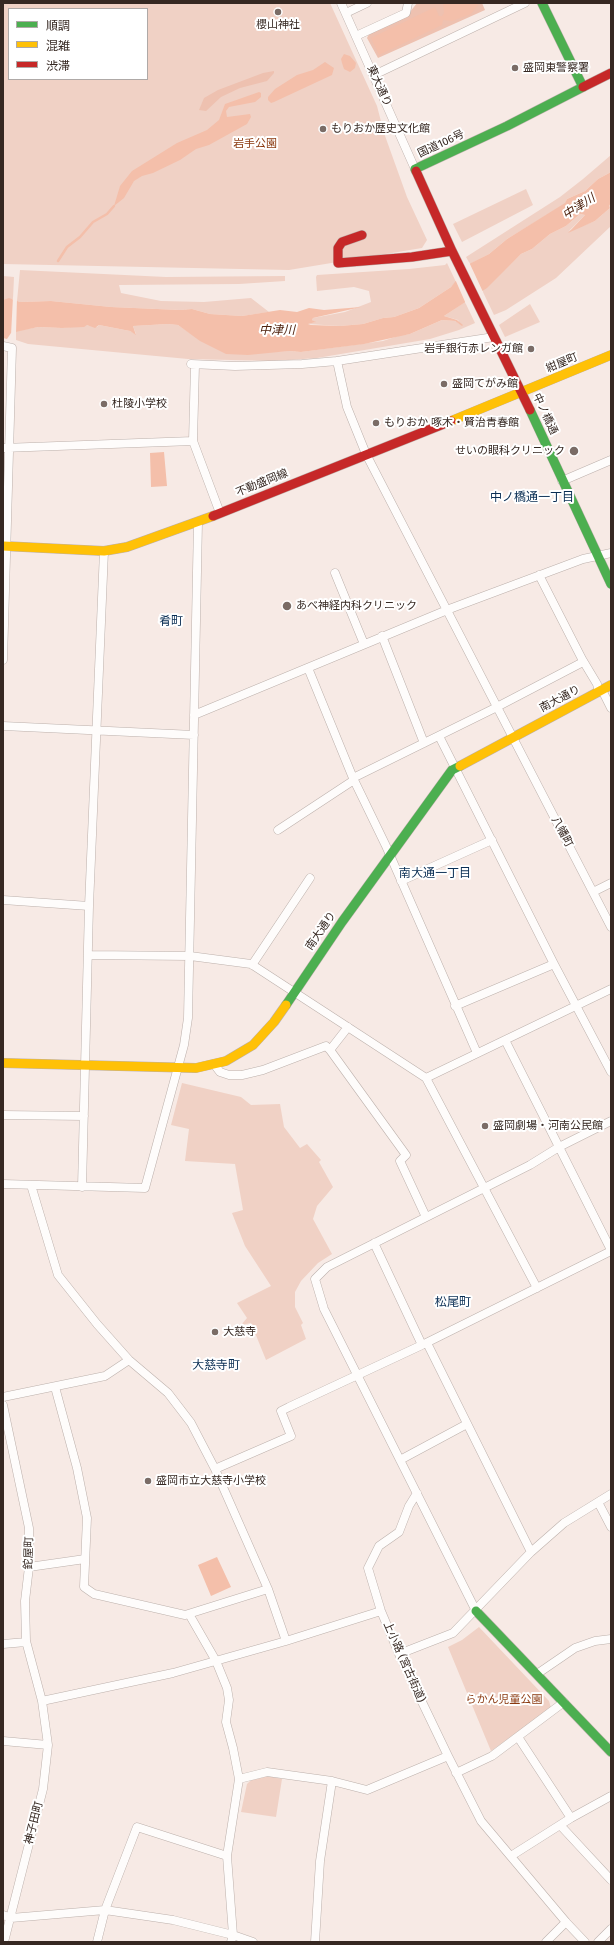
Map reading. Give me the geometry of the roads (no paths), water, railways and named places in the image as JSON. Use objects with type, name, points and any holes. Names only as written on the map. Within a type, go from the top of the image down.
[{"type":"main road","points":[[542,3],[584,87]]},
{"type":"main road","name":"国道106号","points":[[486,320],[454,255],[415,169],[507,126],[611,74]]},
{"type":"main road","points":[[362,235],[342,242],[338,248],[338,263],[454,255]]},
{"type":"main road","name":"中ノ橋通","points":[[486,320],[522,393],[611,584]]},
{"type":"main road","name":"紺屋町","points":[[522,393],[611,355]]},
{"type":"main road","name":"不動盛岡線","points":[[5,547],[104,551],[127,547],[198,522],[522,393]]},
{"type":"main road","name":"南大通り","points":[[3,1063],[86,1066],[177,1066],[196,1068],[226,1061],[253,1045],[274,1022],[389,856],[455,769],[611,685]]},
{"type":"main road","points":[[476,1611],[611,1752]]},
{"type":"street","name":"東大通り","points":[[341,3],[374,74],[415,169]]},
{"type":"street","points":[[346,13],[367,3]]},
{"type":"street","points":[[402,3],[406,13]]},
{"type":"street","points":[[406,13],[408,3]]},
{"type":"street","points":[[374,74],[525,3]]},
{"type":"street","points":[[356,36],[406,13]]},
{"type":"street","points":[[220,513],[193,441],[193,364],[270,366],[337,361],[494,337]]},
{"type":"street","points":[[3,346],[12,348],[6,448],[3,660]]},
{"type":"street","name":"八幡町","points":[[337,361],[347,407],[366,454],[611,927]]},
{"type":"street","points":[[6,448],[193,441]]},
{"type":"street","points":[[562,481],[611,460]]},
{"type":"street","points":[[3,1184],[146,1188],[177,1066],[184,1045],[188,1018],[198,522]]},
{"type":"street","points":[[82,1187],[89,955],[89,906],[104,551]]},
{"type":"street","points":[[194,715],[447,610],[583,559],[611,553]]},
{"type":"street","points":[[335,573],[364,644]]},
{"type":"street","points":[[539,576],[583,662],[611,708]]},
{"type":"street","points":[[382,636],[424,743]]},
{"type":"street","points":[[278,830],[354,779],[583,662]]},
{"type":"street","points":[[308,668],[354,779],[386,846],[389,856],[455,1006],[478,1053]]},
{"type":"street","points":[[3,726],[194,735]]},
{"type":"street","points":[[439,736],[554,964],[611,1072]]},
{"type":"street","points":[[401,881],[492,840]]},
{"type":"street","points":[[252,965],[310,878]]},
{"type":"street","points":[[593,892],[611,883]]},
{"type":"street","points":[[3,900],[89,906]]},
{"type":"street","points":[[89,955],[190,956],[252,965],[426,1078],[537,1288]]},
{"type":"street","points":[[455,1006],[554,964]]},
{"type":"street","points":[[426,1078],[611,989]]},
{"type":"street","points":[[330,1050],[348,1027]]},
{"type":"street","points":[[215,1469],[292,1436],[281,1411],[425,1344],[611,1250],[505,1040]]},
{"type":"street","points":[[214,1064],[220,1072],[229,1075],[242,1075],[263,1070],[326,1046],[406,1155],[400,1161],[426,1217]]},
{"type":"street","points":[[3,1115],[84,1116]]},
{"type":"street","points":[[476,1611],[324,1309],[315,1279],[327,1267],[530,1165],[611,1121]]},
{"type":"street","points":[[31,1185],[58,1275],[96,1324],[129,1360],[168,1392],[191,1423],[215,1469],[268,1589],[286,1641]]},
{"type":"street","points":[[374,1243],[425,1344],[468,1424],[531,1552]]},
{"type":"street","points":[[3,1397],[105,1376],[129,1360]]},
{"type":"street","points":[[55,1387],[77,1468],[87,1518],[84,1587],[94,1594],[185,1615],[268,1589]]},
{"type":"street","name":"鉈屋町","points":[[3,1405],[29,1528],[29,1566],[25,1601],[26,1642],[42,1701]]},
{"type":"street","points":[[400,1460],[468,1424]]},
{"type":"street","points":[[381,1611],[368,1568],[379,1546],[399,1532],[409,1506],[417,1493]]},
{"type":"street","points":[[398,1654],[453,1633],[476,1611],[531,1552],[564,1523],[611,1494]]},
{"type":"street","points":[[598,1502],[611,1528]]},
{"type":"street","points":[[29,1566],[85,1559]]},
{"type":"street","name":"上小路 (宮古街道)","points":[[42,1701],[173,1673],[286,1641],[381,1611],[398,1654],[456,1773],[482,1821],[566,1922],[585,1942]]},
{"type":"street","points":[[189,1614],[216,1661],[227,1688],[229,1700],[226,1722],[239,1779],[227,1856],[232,1938]]},
{"type":"street","points":[[537,1674],[575,1648],[595,1641],[611,1640]]},
{"type":"street","points":[[3,1644],[26,1642]]},
{"type":"street","name":"神子田町","points":[[4,1942],[7,1917],[43,1790],[48,1745],[42,1701]]},
{"type":"street","points":[[456,1773],[492,1756],[564,1702]]},
{"type":"street","points":[[518,1737],[571,1818]]},
{"type":"street","points":[[3,1741],[48,1745]]},
{"type":"street","points":[[239,1779],[267,1772],[332,1782],[367,1790],[448,1756]]},
{"type":"street","points":[[315,1942],[320,1861],[332,1782]]},
{"type":"street","points":[[511,1856],[571,1818],[611,1796]]},
{"type":"street","points":[[560,1825],[611,1880]]},
{"type":"street","points":[[97,1942],[105,1910],[137,1827],[227,1856]]},
{"type":"street","points":[[7,1917],[105,1910],[173,1920],[232,1938],[253,1942]]},
{"type":"street","points":[[546,1942],[566,1922]]},
{"type":"street","points":[[598,1942],[611,1929]]},
{"type":"water","points":[[443,3],[477,3],[478,5],[471,14],[452,21],[443,20],[442,25],[379,55],[371,38],[435,7],[439,16],[442,16],[444,13]]},
{"type":"water","points":[[344,54],[350,56],[356,63],[355,68],[350,72],[344,69],[342,63],[341,59]]},
{"type":"water","points":[[325,62],[334,68],[332,75],[274,102],[271,103],[268,100],[268,97],[275,89],[297,75],[313,70]]},
{"type":"water","points":[[259,92],[261,93],[261,97],[255,102],[229,107],[226,111],[227,117],[250,114],[251,117],[247,124],[209,145],[196,149],[180,160],[153,173],[142,176],[134,181],[124,198],[114,206],[120,186],[132,171],[177,143],[207,130],[219,120],[225,104]]},
{"type":"water","name":"中津川","points":[[611,172],[610,208],[595,221],[568,233],[585,215],[580,214],[566,226],[550,234],[532,249],[521,254],[487,288],[444,316],[457,320],[463,325],[462,326],[455,321],[442,320],[410,334],[364,344],[301,352],[289,351],[248,355],[226,354],[200,341],[178,325],[168,324],[133,326],[136,335],[130,331],[99,325],[95,328],[87,325],[84,327],[62,328],[38,327],[11,333],[7,339],[3,338],[3,300],[9,298],[20,302],[51,301],[111,307],[180,310],[192,309],[210,314],[242,316],[280,310],[297,312],[309,308],[324,310],[361,307],[313,318],[312,320],[316,322],[308,324],[311,325],[340,326],[363,324],[383,318],[394,317],[419,308],[451,287],[469,264],[489,254],[507,239],[565,203],[567,199],[585,191],[598,179]]},
{"type":"water","points":[[164,452],[167,486],[151,487],[150,453]]},
{"type":"water","points":[[217,1557],[231,1587],[211,1596],[198,1565]]},
{"type":"waterway","points":[[58,261],[67,247],[80,237],[93,222],[107,214],[114,206]]},
{"type":"place","name":"櫻山神社","points":[[278,12]]},
{"type":"place","name":"盛岡東警察署","points":[[515,68]]},
{"type":"place","name":"もりおか歴史文化館","points":[[323,129]]},
{"type":"place","name":"岩手銀行赤レンガ館","points":[[531,349]]},
{"type":"place","name":"盛岡てがみ館","points":[[444,384]]},
{"type":"place","name":"杜陵小学校","points":[[104,404]]},
{"type":"place","name":"もりおか 啄木・賢治青春館","points":[[376,423]]},
{"type":"place","name":"せいの眼科クリニック","points":[[574,451]]},
{"type":"place","name":"あべ神経内科クリニック","points":[[287,606]]},
{"type":"place","name":"盛岡劇場・河南公民館","points":[[485,1126]]},
{"type":"place","name":"大慈寺","points":[[215,1332]]},
{"type":"place","name":"盛岡市立大慈寺小学校","points":[[148,1481]]},
{"type":"district","name":"中ノ橋通一丁目","points":[[532,498]]},
{"type":"district","name":"肴町","points":[[171,622]]},
{"type":"district","name":"南大通一丁目","points":[[435,874]]},
{"type":"district","name":"松尾町","points":[[453,1303]]},
{"type":"district","name":"大慈寺町","points":[[216,1366]]},
{"type":"park label","name":"岩手公園","points":[[255,144]]},
{"type":"park label","name":"らかん児童公園","points":[[504,1700]]}]
